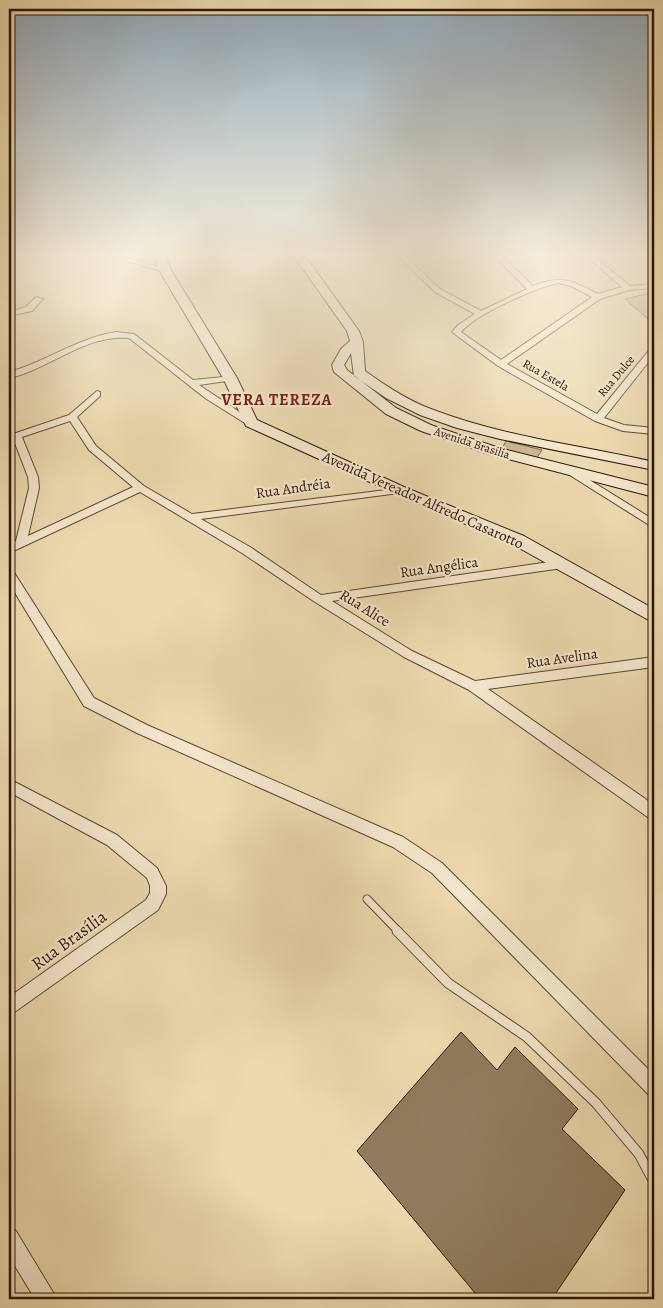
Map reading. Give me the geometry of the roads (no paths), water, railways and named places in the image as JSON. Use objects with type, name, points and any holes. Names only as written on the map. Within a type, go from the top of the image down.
[{"type":"street","points":[[193,317],[230,378],[251,424]]},
{"type":"street","points":[[343,317],[353,331],[357,342],[354,376],[338,365],[339,359],[357,342]]},
{"type":"street","name":"Rua Estela","points":[[476,317],[458,327],[456,330],[458,336],[501,364],[598,419],[623,428],[654,432]]},
{"type":"street","points":[[501,364],[568,317]]},
{"type":"street","name":"Avenida Vereador Alfredo Casarotto","points":[[9,375],[32,369],[98,338],[121,333],[131,336],[192,383],[251,424],[399,490],[518,540],[654,617]]},
{"type":"street","name":"Rua Dulce","points":[[598,419],[654,350]]},
{"type":"street","name":"Avenida Brasília","points":[[354,376],[397,400],[452,421],[512,436],[654,466]]},
{"type":"street","name":"Avenida Brasília","points":[[354,376],[391,411],[426,428],[494,451],[654,492]]},
{"type":"street","points":[[192,383],[230,378]]},
{"type":"street","points":[[21,544],[34,488],[33,477],[13,436],[72,417],[97,394]]},
{"type":"street","name":"Rua Alice","points":[[72,417],[92,448],[140,488],[192,517],[408,654],[474,686],[654,813]]},
{"type":"street","points":[[572,472],[654,525]]},
{"type":"street","points":[[9,548],[140,488]]},
{"type":"street","name":"Rua Andréia","points":[[192,517],[399,490]]},
{"type":"street","name":"Rua Angélica","points":[[319,599],[563,564]]},
{"type":"street","points":[[9,574],[89,702],[142,729],[398,842],[437,868],[654,1088]]},
{"type":"street","name":"Rua Avelina","points":[[474,686],[654,662]]},
{"type":"street","name":"Rua Brasília","points":[[9,785],[119,845],[152,873],[158,886],[158,894],[152,905],[9,1007]]},
{"type":"street","points":[[9,1238],[47,1299]]},
{"type":"lane","points":[[367,899],[448,983],[527,1037],[596,1103],[639,1154],[654,1182]]},
{"type":"district","name":"VERA TEREZA","points":[[277,400]]}]
